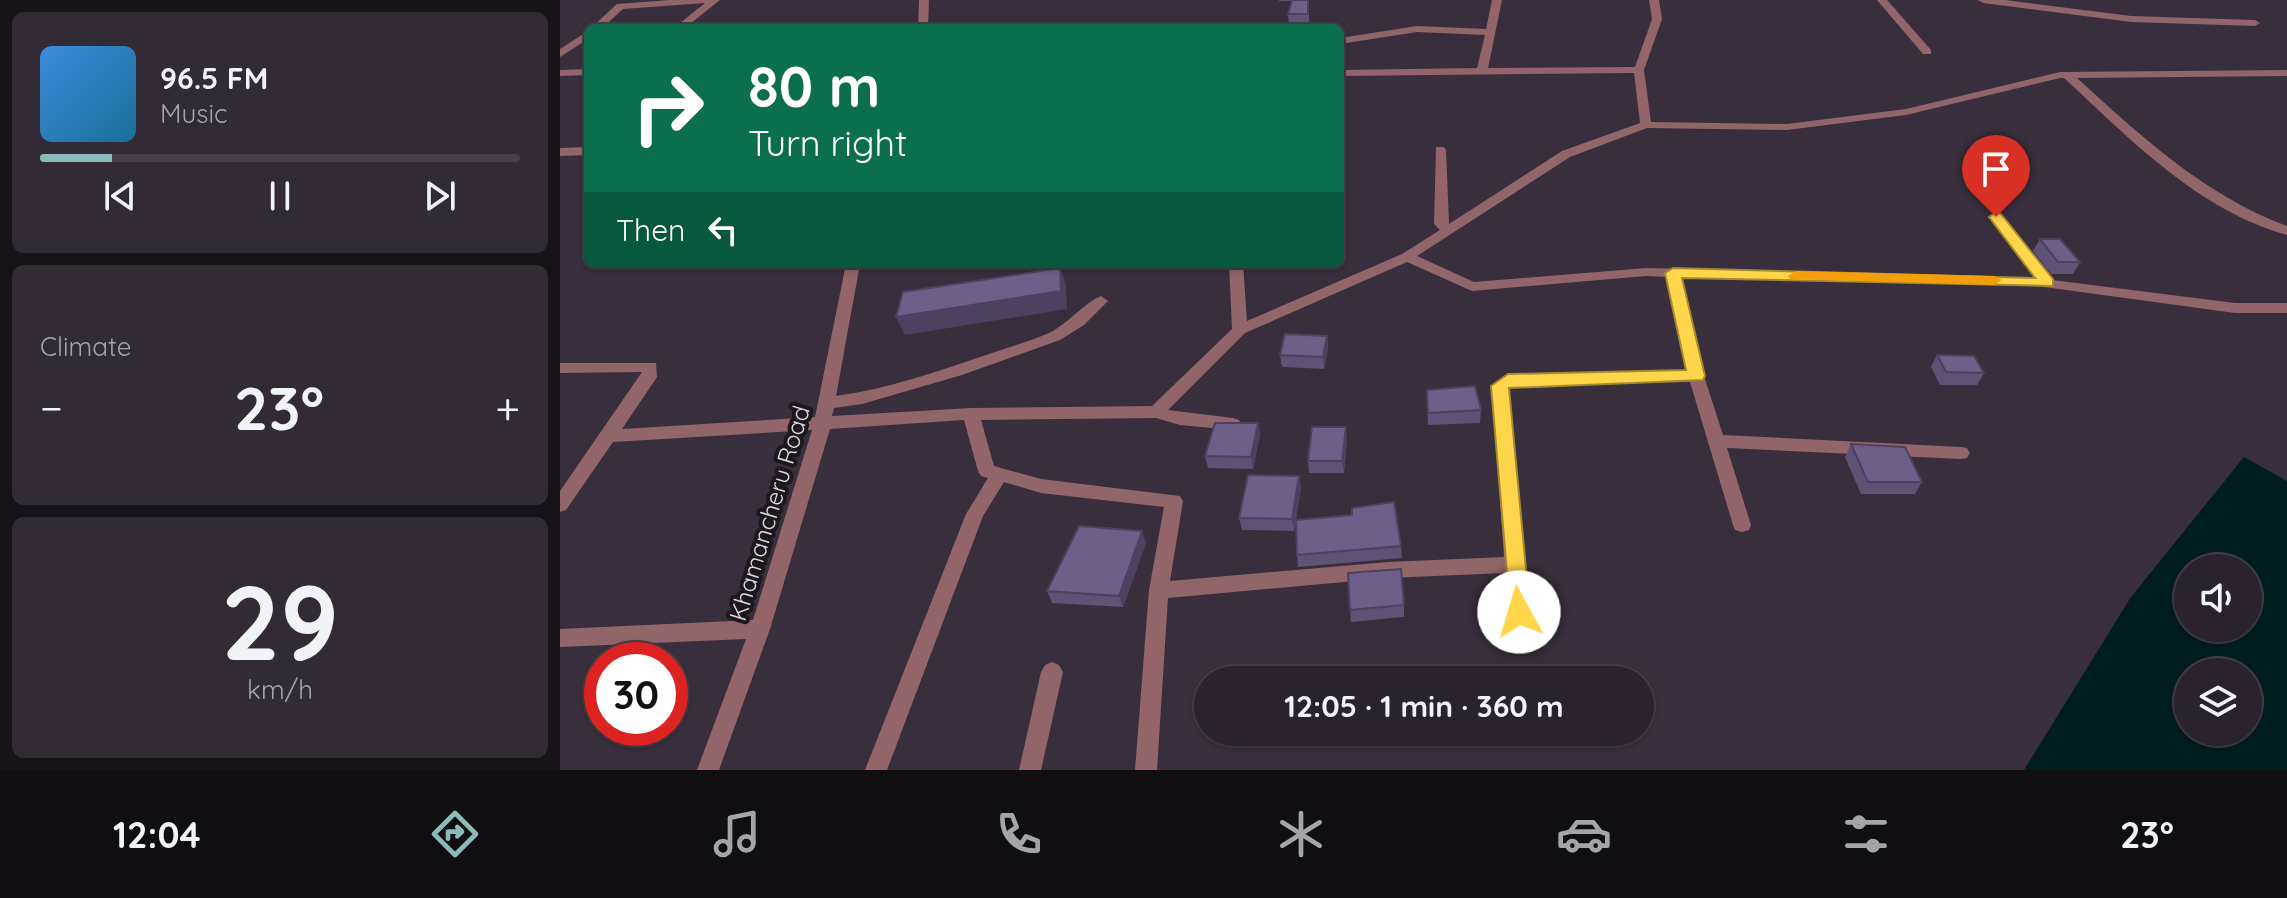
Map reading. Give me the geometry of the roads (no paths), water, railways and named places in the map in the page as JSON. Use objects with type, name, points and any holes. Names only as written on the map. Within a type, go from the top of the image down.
[{"type":"street","points":[[600,24],[620,6],[714,0]]},
{"type":"street","points":[[684,24],[714,0]]},
{"type":"street","points":[[923,24],[924,0]]},
{"type":"street","points":[[1482,71],[1497,0]]},
{"type":"street","points":[[1646,125],[1639,70],[1657,19],[1654,0]]},
{"type":"street","points":[[1882,0],[1927,52]]},
{"type":"street","points":[[1983,0],[2054,5],[2131,19],[2255,23]]},
{"type":"street","points":[[1344,40],[1417,29],[1490,32]]},
{"type":"street","points":[[560,54],[584,37]]},
{"type":"street","points":[[1344,73],[1639,70]]},
{"type":"street","points":[[560,73],[584,72]]},
{"type":"street","points":[[1156,412],[1240,330],[1407,257],[1566,154],[1646,125],[1787,127],[1906,112],[1997,88],[2067,75],[2287,73]]},
{"type":"street","points":[[2067,75],[2193,184],[2255,221],[2287,231]]},
{"type":"street","points":[[1440,150],[1441,224],[1448,231]]},
{"type":"street","points":[[560,152],[584,151]]},
{"type":"street","points":[[1996,217],[2047,283]]},
{"type":"street","points":[[1407,257],[1472,287],[1673,273],[2047,283],[2235,308],[2287,308]]},
{"type":"street","name":"Khamancheru Road","points":[[708,770],[760,629],[822,426],[852,268]]},
{"type":"street","points":[[1236,268],[1240,330]]},
{"type":"street","points":[[1673,273],[1696,376],[1742,525]]},
{"type":"street","points":[[826,403],[862,398],[956,371],[1055,336],[1079,322],[1101,301]]},
{"type":"street","points":[[560,368],[650,367],[649,377],[560,505]]},
{"type":"street","points":[[1521,636],[1500,386],[1508,380],[1696,376]]},
{"type":"street","points":[[608,436],[822,426],[971,414],[1156,412],[1180,419],[1233,424]]},
{"type":"street","points":[[971,414],[987,471],[1041,486],[1174,501],[1159,590],[1146,770]]},
{"type":"street","points":[[1716,441],[1961,453]]},
{"type":"street","points":[[876,770],[975,514],[999,475]]},
{"type":"street","points":[[1159,590],[1388,570],[1514,565]]},
{"type":"street","points":[[560,638],[760,629]]},
{"type":"street","points":[[1030,770],[1052,672]]}]
